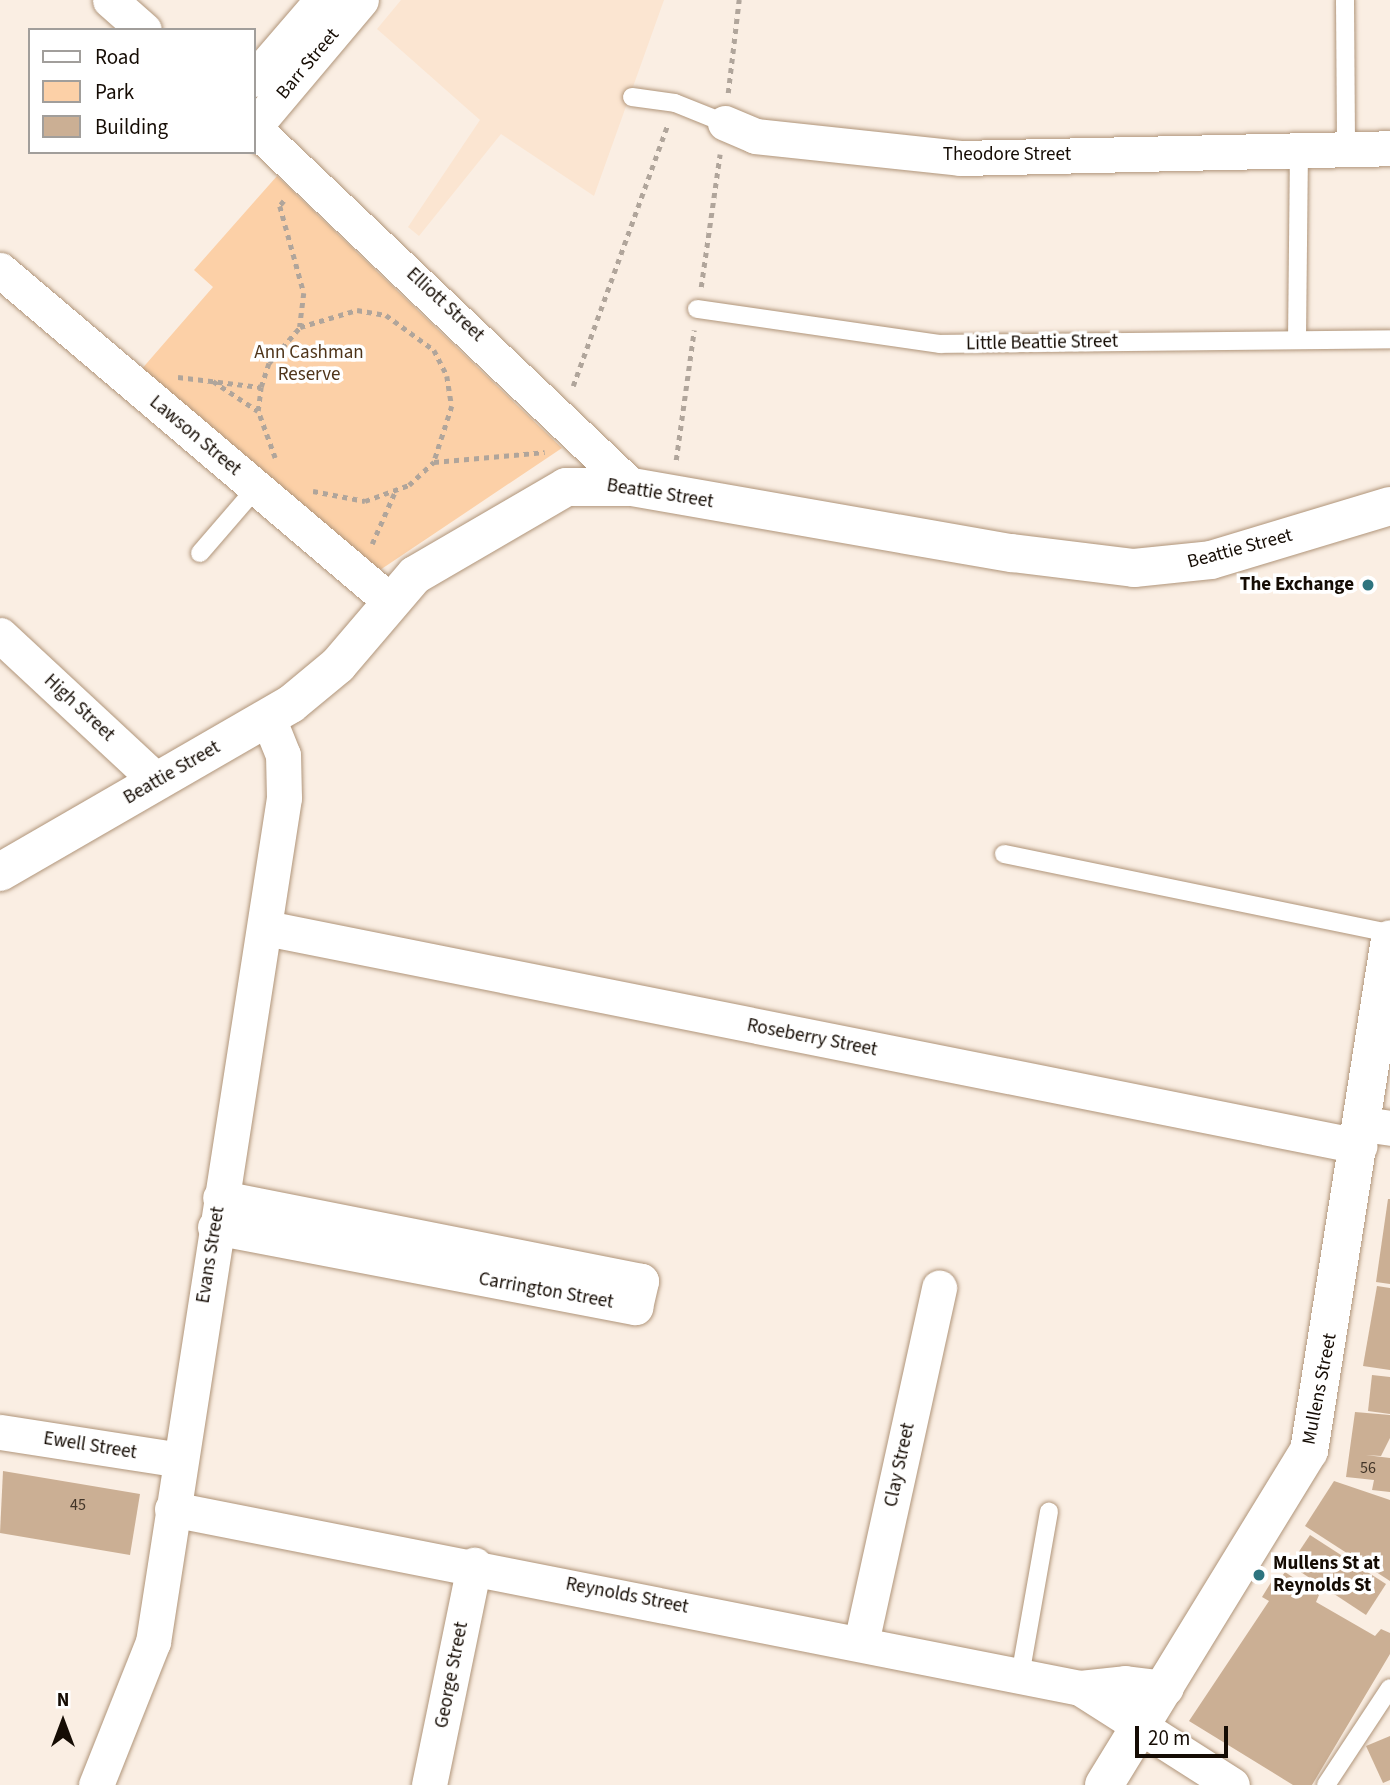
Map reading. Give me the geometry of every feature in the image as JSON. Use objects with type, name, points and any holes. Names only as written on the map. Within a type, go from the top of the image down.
[{"type":"street","points":[[110,0],[142,28]]},
{"type":"street","name":"Barr Street","points":[[256,77],[322,0]]},
{"type":"street","name":"Barr Street","points":[[256,125],[361,0]]},
{"type":"street","name":"Theodore Street","points":[[725,123],[755,136],[960,158],[1390,148]]},
{"type":"street","name":"Elliott Street","points":[[256,129],[306,173],[632,487]]},
{"type":"street","name":"Lawson Street","points":[[0,270],[130,380],[268,475],[391,602]]},
{"type":"street","name":"Beattie Street","points":[[0,872],[268,718],[316,686],[391,602],[437,559],[549,494],[587,484],[632,487],[1012,554],[1135,568],[1211,560],[1390,506]]},
{"type":"street","name":"High Street","points":[[0,635],[157,781]]},
{"type":"street","name":"Evans Street","points":[[96,1785],[143,1679],[180,1461],[217,1213],[266,928],[285,781],[268,718]]},
{"type":"street","name":"Roseberry Street","points":[[266,928],[1371,1133]]},
{"type":"street","name":"Mullens Street","points":[[1104,1785],[1166,1688],[1309,1451],[1371,1133],[1390,939]]},
{"type":"street","points":[[217,1213],[438,1257]]},
{"type":"street","name":"Clay Street","points":[[861,1643],[939,1287]]},
{"type":"street","name":"Ewell Street","points":[[0,1432],[180,1461]]},
{"type":"street","name":"Reynolds Street","points":[[172,1509],[474,1565],[1080,1688],[1125,1683],[1166,1688]]},
{"type":"street","name":"George Street","points":[[429,1785],[474,1565]]},
{"type":"street","name":"Reynolds Street","points":[[1080,1688],[1139,1730],[1232,1785]]},
{"type":"lane","points":[[1345,0],[1346,148]]},
{"type":"lane","name":"Theodore Street","points":[[632,97],[675,103],[725,123]]},
{"type":"lane","points":[[1297,340],[1298,149]]},
{"type":"lane","name":"Little Beattie Street","points":[[697,309],[940,344],[1390,339]]},
{"type":"lane","points":[[200,554],[268,475]]},
{"type":"lane","points":[[1004,854],[1390,933]]},
{"type":"lane","points":[[1020,1676],[1049,1512]]},
{"type":"lane","points":[[1326,1785],[1390,1688]]},
{"type":"path","points":[[675,472],[725,123],[739,0]]},
{"type":"path","points":[[573,386],[675,103]]},
{"type":"path","points":[[300,327],[301,271],[279,206],[306,173]]},
{"type":"path","points":[[268,475],[258,411],[261,387],[269,363],[300,327],[327,314],[377,313],[413,329],[434,350],[447,376],[452,406],[434,462]]},
{"type":"path","points":[[130,380],[150,374],[261,387]]},
{"type":"path","points":[[212,381],[258,411]]},
{"type":"path","points":[[370,548],[394,494],[434,462],[511,450],[550,453]]},
{"type":"path","points":[[306,488],[344,500],[394,494]]},
{"type":"shaded area","points":[[401,0],[664,0],[594,196],[501,134],[419,236],[408,227],[480,120],[377,29]]},
{"type":"green space","name":"Ann Cashman Reserve","points":[[277,176],[562,448],[380,570],[140,371],[213,287],[194,270]]},
{"type":"building","points":[[1390,1199],[1390,1284],[1376,1282]]},
{"type":"building","points":[[1377,1286],[1390,1288],[1390,1370],[1363,1366]]},
{"type":"building","points":[[1372,1375],[1390,1377],[1390,1414],[1368,1411]]},
{"type":"building","points":[[1355,1412],[1390,1415],[1390,1438],[1381,1456],[1366,1455],[1390,1458],[1390,1492],[1372,1490],[1374,1480],[1346,1477]]},
{"type":"building","points":[[3,1471],[140,1494],[130,1555],[0,1533]]},
{"type":"building","points":[[1334,1481],[1390,1500],[1390,1581],[1305,1526]]},
{"type":"building","points":[[1310,1535],[1386,1584],[1366,1615],[1290,1565]]},
{"type":"building","points":[[1285,1572],[1319,1595],[1316,1602],[1375,1636],[1381,1629],[1390,1633],[1390,1654],[1312,1785],[1293,1785],[1189,1721],[1269,1601],[1262,1597],[1273,1579],[1278,1582]]},
{"type":"building","points":[[1390,1736],[1390,1780],[1383,1783],[1366,1746]]},
{"type":"place","name":"The Exchange","points":[[1368,585]]},
{"type":"place","name":"Mullens St at Reynolds St","points":[[1259,1575]]}]
